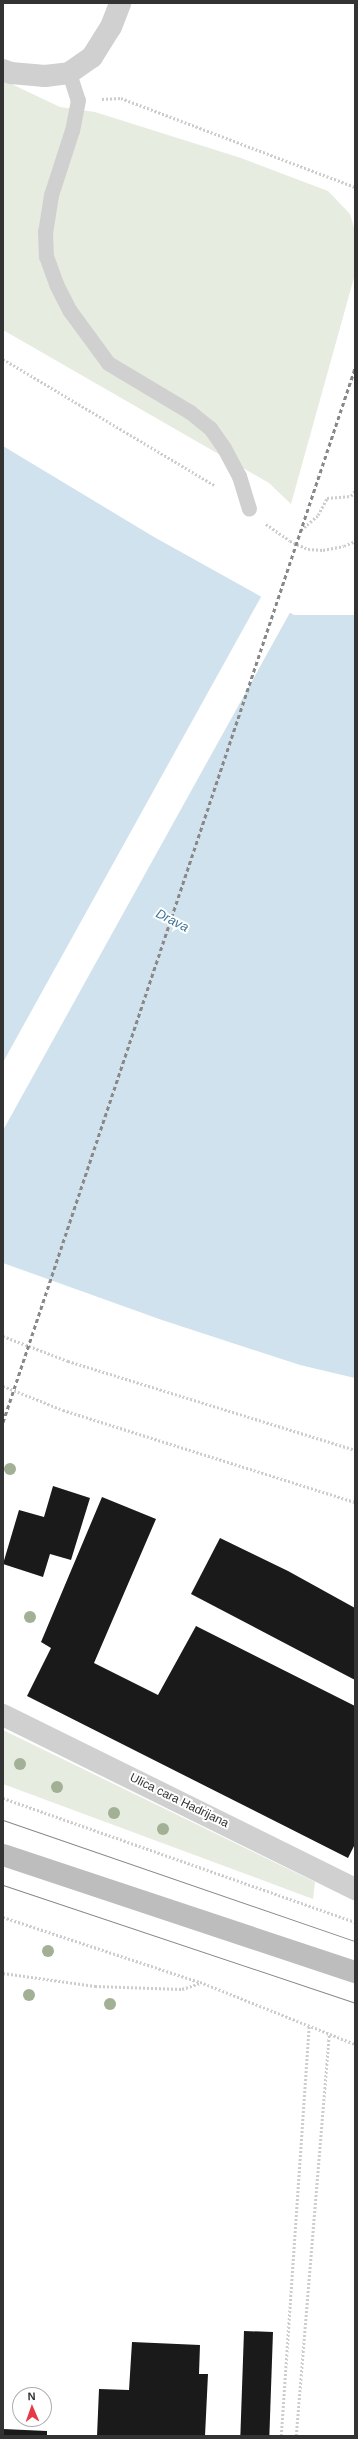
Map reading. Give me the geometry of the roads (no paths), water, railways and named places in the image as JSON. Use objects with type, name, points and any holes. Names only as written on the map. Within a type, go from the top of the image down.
[{"type":"main road","points":[[3,1855],[355,1972]]},
{"type":"street","points":[[3,70],[11,73],[45,76],[69,73],[92,57],[112,27],[120,3]]},
{"type":"street","name":"Ulica cara Hadrijana","points":[[3,1715],[355,1889]]},
{"type":"lane","points":[[69,73],[78,100],[72,130],[51,195],[46,230],[46,256],[56,284],[70,311],[108,363],[190,412],[210,428],[224,448],[239,476],[248,508]]},
{"type":"water","name":"Drava","points":[[3,446],[154,537],[294,615],[355,615],[355,1378],[300,1365],[162,1320],[3,1263]]},
{"type":"tram line","points":[[3,1820],[355,1941]]},
{"type":"tram line","points":[[3,1885],[355,2003]]},
{"type":"railway","points":[[3,1422],[355,368]]}]
